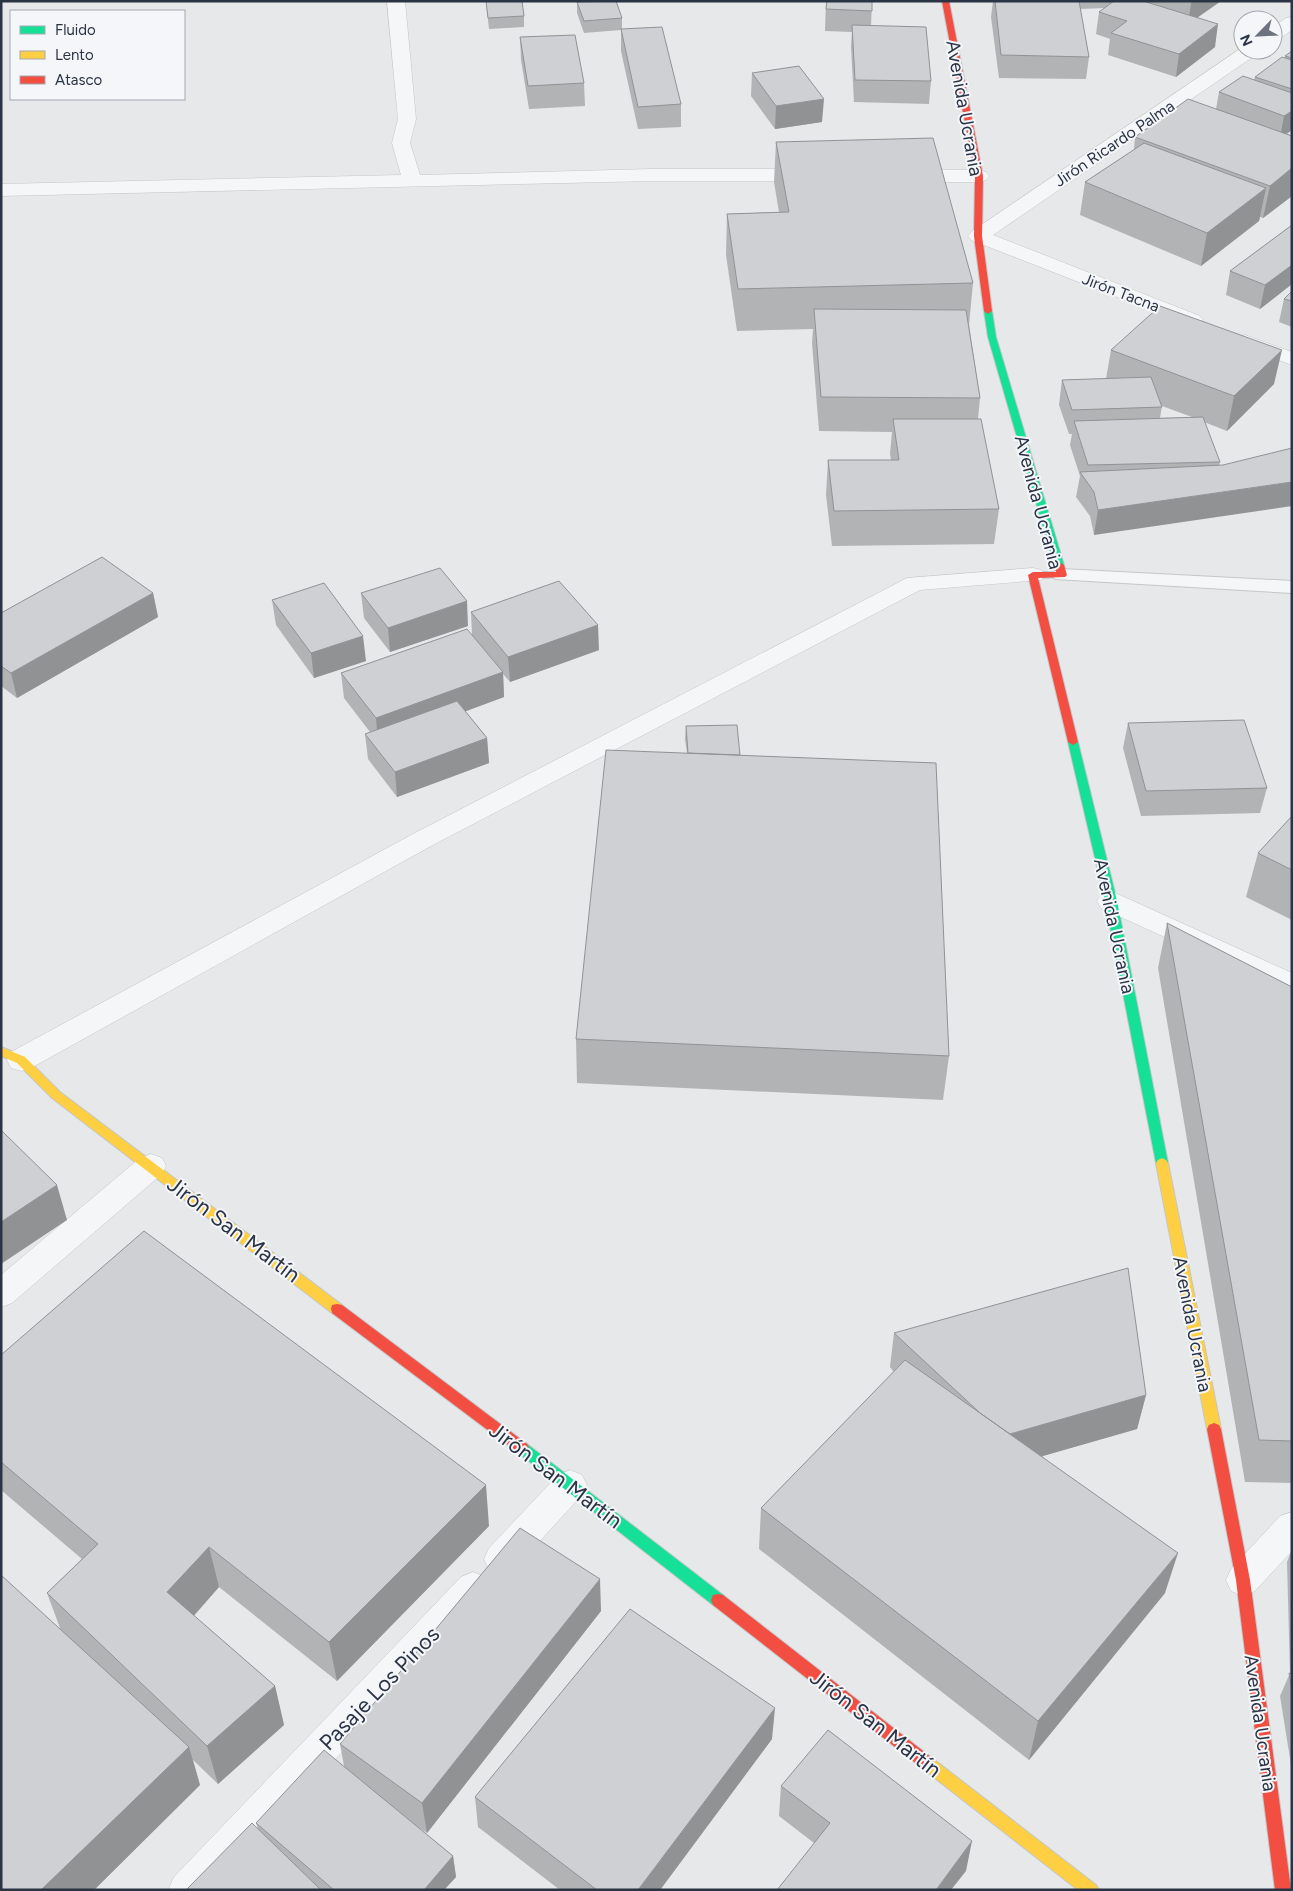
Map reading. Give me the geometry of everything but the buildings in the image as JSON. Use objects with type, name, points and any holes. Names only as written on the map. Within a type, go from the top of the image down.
[{"type":"main road","name":"Avenida Ucrania","points":[[945,1],[978,176],[978,236],[992,337],[1062,575],[1032,575],[1111,901],[1243,1580],[1284,1890]]},
{"type":"main road","name":"Jirón San Martín","points":[[11,1056],[56,1095],[570,1486],[1091,1890]]},
{"type":"street","points":[[396,1],[407,119],[401,143],[412,180]]},
{"type":"street","name":"Jirón Ricardo Palma","points":[[978,236],[1236,60]]},
{"type":"street","points":[[1167,107],[1185,114]]},
{"type":"street","points":[[1,190],[652,175],[830,176]]},
{"type":"street","points":[[889,176],[978,176]]},
{"type":"street","name":"Jirón Tacna","points":[[978,236],[1292,359]]},
{"type":"street","points":[[11,1056],[915,583],[1032,575]]},
{"type":"street","points":[[1111,901],[1292,985]]},
{"type":"street","points":[[1,1294],[151,1166]]},
{"type":"street","name":"Pasaje Los Pinos","points":[[187,1890],[570,1486]]},
{"type":"street","points":[[1243,1580],[1292,1527]]},
{"type":"lane","points":[[1062,575],[1292,586]]},
{"type":"traffic: fast","points":[[988,311],[992,337],[1059,565]]},
{"type":"traffic: fast","points":[[1073,742],[1111,901],[1162,1163]]},
{"type":"traffic: fast","points":[[522,1448],[718,1600]]},
{"type":"traffic: slow","points":[[1,1051],[21,1060],[56,1095],[337,1309]]},
{"type":"traffic: slow","points":[[1162,1163],[1214,1429]]},
{"type":"traffic: slow","points":[[927,1763],[1091,1890]]},
{"type":"traffic: jam","points":[[945,1],[979,176],[978,236],[988,311]]},
{"type":"traffic: jam","points":[[1059,565],[1062,575],[1033,575],[1073,742]]},
{"type":"traffic: jam","points":[[337,1309],[522,1448]]},
{"type":"traffic: jam","points":[[1214,1429],[1243,1580],[1283,1890]]},
{"type":"traffic: jam","points":[[718,1600],[927,1763]]}]
